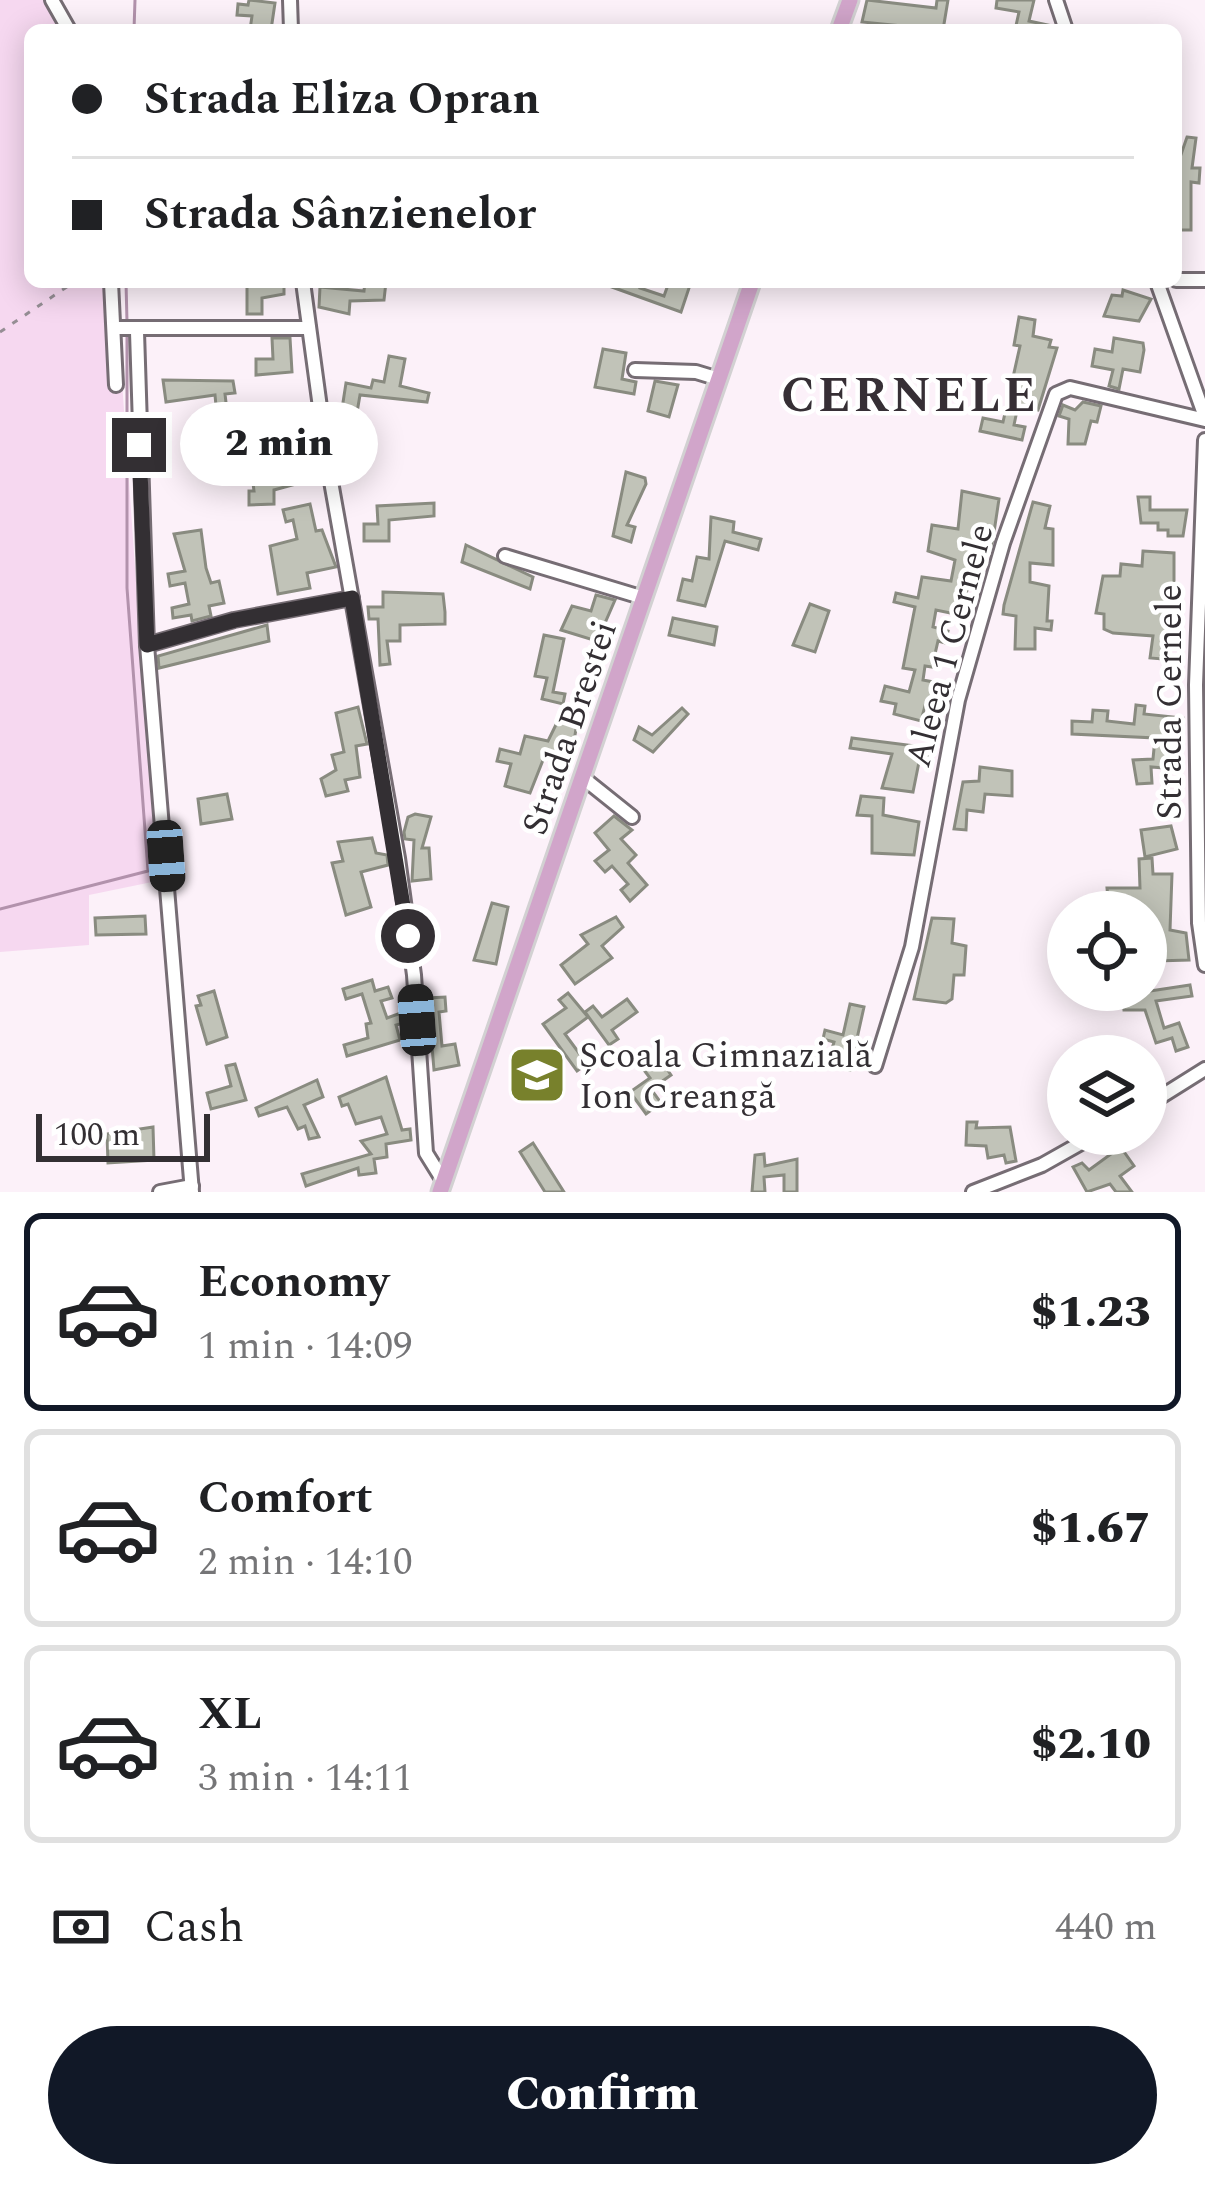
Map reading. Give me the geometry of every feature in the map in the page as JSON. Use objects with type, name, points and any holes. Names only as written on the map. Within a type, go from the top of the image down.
[{"type":"main road","name":"Strada Brestei","points":[[442,1187],[750,288]]},
{"type":"street","points":[[112,288],[116,385]]},
{"type":"street","points":[[304,288],[401,882],[426,1154],[442,1187]]},
{"type":"street","points":[[1158,288],[1205,418]]},
{"type":"street","points":[[115,328],[137,332],[309,328]]},
{"type":"street","points":[[137,332],[147,645],[192,1189],[160,1192]]},
{"type":"street","points":[[635,370],[696,372],[719,380]]},
{"type":"street","name":"Aleea 1 Cernele","points":[[874,1066],[912,947],[958,700],[1003,543],[1057,394],[1070,388],[1205,418]]},
{"type":"street","name":"Strada Cernele","points":[[1205,440],[1199,923],[1205,964]]},
{"type":"street","points":[[505,556],[644,598]]},
{"type":"street","points":[[147,645],[235,620],[352,598]]},
{"type":"street","points":[[582,777],[632,817]]},
{"type":"street","points":[[1167,1093],[1205,1069]]},
{"type":"street","points":[[973,1192],[1060,1155]]},
{"type":"path","points":[[0,332],[65,288]]},
{"type":"shaded area","points":[[0,0],[48,0],[64,24],[24,24],[24,288],[115,288],[157,881],[89,895],[89,945],[0,952]]},
{"type":"building","points":[[249,0],[275,3],[272,24],[251,24],[252,16],[237,15],[238,4],[248,5]]},
{"type":"building","points":[[867,0],[936,8],[937,0],[948,0],[944,24],[862,22]]},
{"type":"building","points":[[997,0],[1034,0],[1029,21],[1043,24],[1016,24],[1019,12],[996,8]]},
{"type":"building","points":[[1187,137],[1196,138],[1192,168],[1200,168],[1199,183],[1191,182],[1191,230],[1182,230],[1182,152]]},
{"type":"building","points":[[247,288],[284,288],[284,294],[262,298],[262,314],[247,314]]},
{"type":"building","points":[[320,288],[385,288],[384,300],[350,301],[349,314],[319,307]]},
{"type":"building","points":[[615,288],[640,288],[664,296],[667,288],[689,288],[681,312]]},
{"type":"building","points":[[1123,290],[1151,299],[1139,321],[1104,316],[1112,295],[1122,296]]},
{"type":"building","points":[[1019,317],[1035,320],[1033,336],[1051,340],[1049,347],[1057,348],[1038,410],[1018,406],[1014,425],[1025,427],[1022,440],[980,431],[983,418],[1003,422],[1020,346],[1014,345]]},
{"type":"building","points":[[272,338],[290,338],[292,372],[256,375],[256,359],[273,359]]},
{"type":"building","points":[[1114,338],[1143,343],[1144,350],[1140,372],[1123,369],[1119,389],[1109,386],[1113,370],[1092,366],[1095,349],[1112,352]]},
{"type":"building","points":[[603,349],[626,353],[622,379],[636,382],[634,394],[595,387]]},
{"type":"building","points":[[389,356],[405,359],[400,386],[429,393],[427,402],[360,395],[354,430],[373,431],[372,443],[337,441],[346,383],[371,388],[373,380],[384,382]]},
{"type":"building","points":[[163,380],[233,381],[235,393],[225,394],[227,411],[237,411],[238,426],[218,427],[215,395],[166,402]]},
{"type":"building","points":[[655,381],[678,385],[669,417],[648,411]]},
{"type":"building","points":[[1083,402],[1101,406],[1097,422],[1091,421],[1085,444],[1068,444],[1069,419],[1059,416],[1063,405],[1075,410]]},
{"type":"building","points":[[314,442],[315,451],[297,452],[307,481],[274,490],[274,504],[249,505],[249,491],[254,491],[250,458],[282,455],[281,444]]},
{"type":"building","points":[[626,472],[645,478],[646,484],[627,525],[635,527],[631,542],[613,536]]},
{"type":"building","points":[[962,491],[999,499],[993,539],[990,551],[979,548],[960,615],[936,610],[933,627],[948,631],[945,643],[938,641],[932,667],[925,666],[923,680],[939,683],[934,704],[926,702],[921,721],[894,714],[896,704],[881,701],[885,686],[909,692],[915,670],[903,668],[915,607],[894,602],[896,593],[918,598],[922,577],[951,581],[955,560],[928,551],[932,525],[958,529]]},
{"type":"building","points":[[1138,497],[1150,497],[1150,510],[1187,510],[1183,536],[1168,536],[1168,530],[1158,530],[1158,523],[1141,523]]},
{"type":"building","points":[[1033,502],[1050,506],[1045,528],[1053,529],[1053,565],[1030,563],[1030,582],[1049,586],[1051,630],[1035,628],[1035,649],[1015,649],[1016,616],[1003,614],[1004,605]]},
{"type":"building","points":[[434,503],[434,516],[389,520],[389,541],[364,541],[364,524],[378,524],[377,506]]},
{"type":"building","points":[[310,504],[316,531],[322,530],[336,567],[307,573],[310,588],[278,594],[270,546],[297,539],[293,520],[286,522],[283,510]]},
{"type":"building","points":[[711,517],[734,522],[733,532],[761,539],[758,550],[725,541],[705,606],[678,600],[683,579],[692,581],[697,557],[709,559]]},
{"type":"building","points":[[201,530],[206,568],[211,583],[219,581],[224,603],[209,606],[211,616],[192,621],[191,615],[173,618],[172,608],[189,604],[185,583],[170,586],[168,574],[185,571],[174,534]]},
{"type":"building","points":[[466,545],[533,577],[530,589],[462,562]]},
{"type":"building","points":[[1143,551],[1174,553],[1174,592],[1181,593],[1180,603],[1175,603],[1173,636],[1165,641],[1162,659],[1150,658],[1153,636],[1113,633],[1104,629],[1104,614],[1096,613],[1103,576],[1120,576],[1121,564],[1142,566]]},
{"type":"building","points":[[383,592],[443,594],[445,624],[400,625],[400,641],[387,641],[390,664],[380,665],[378,619],[369,619],[368,607],[383,607]]},
{"type":"building","points":[[596,595],[615,600],[602,630],[607,632],[603,643],[561,630],[572,606],[591,611]]},
{"type":"building","points":[[810,604],[829,611],[815,652],[793,645]]},
{"type":"building","points":[[673,618],[717,627],[714,645],[669,635]]},
{"type":"building","points":[[267,625],[269,641],[159,668],[158,656]]},
{"type":"building","points":[[544,635],[564,639],[553,692],[565,694],[563,704],[542,699],[547,678],[535,676]]},
{"type":"building","points":[[1136,705],[1145,706],[1144,714],[1183,718],[1176,769],[1151,767],[1152,783],[1137,784],[1133,760],[1153,759],[1155,738],[1072,734],[1072,721],[1092,722],[1093,710],[1108,711],[1107,721],[1134,724]]},
{"type":"building","points":[[565,706],[579,711],[573,747],[567,745],[562,760],[545,755],[530,793],[505,786],[511,764],[497,761],[500,749],[520,754],[525,736],[548,741]]},
{"type":"building","points":[[358,707],[367,744],[356,746],[360,777],[345,780],[348,791],[326,796],[321,779],[336,770],[332,755],[344,752],[336,713]]},
{"type":"building","points":[[682,708],[688,714],[653,752],[634,740],[639,727],[652,735]]},
{"type":"building","points":[[852,738],[931,748],[929,758],[920,757],[913,792],[882,788],[892,754],[850,748]]},
{"type":"building","points":[[980,767],[1012,771],[1012,796],[985,794],[983,812],[967,810],[966,830],[954,829],[963,782],[979,781]]},
{"type":"building","points":[[227,794],[232,819],[201,824],[198,799]]},
{"type":"building","points":[[861,796],[884,798],[883,815],[919,822],[914,855],[872,853],[872,816],[857,815]]},
{"type":"building","points":[[614,816],[632,830],[621,839],[636,855],[628,863],[647,885],[630,901],[621,890],[628,884],[612,866],[605,872],[595,861],[609,850],[595,833]]},
{"type":"building","points":[[408,817],[431,817],[422,848],[429,848],[431,879],[412,881],[414,840],[405,839],[404,832]]},
{"type":"building","points":[[1171,826],[1177,849],[1145,857],[1141,830]]},
{"type":"building","points":[[372,838],[376,853],[387,855],[388,865],[361,872],[371,907],[346,915],[332,863],[343,861],[338,842]]},
{"type":"building","points":[[1152,858],[1153,874],[1172,874],[1170,930],[1186,933],[1189,960],[1167,961],[1167,891],[1107,891],[1140,888],[1139,859]]},
{"type":"building","points":[[492,903],[508,907],[496,964],[474,960]]},
{"type":"building","points":[[145,916],[146,934],[96,935],[95,918]]},
{"type":"building","points":[[616,917],[623,927],[602,946],[612,958],[575,984],[561,965],[588,944],[581,935]]},
{"type":"building","points":[[932,918],[954,919],[952,943],[966,946],[964,975],[954,975],[952,999],[946,1003],[914,999]]},
{"type":"building","points":[[372,980],[375,991],[388,987],[392,998],[381,1001],[387,1018],[401,1013],[404,1023],[396,1025],[400,1040],[347,1056],[344,1045],[368,1038],[366,1024],[371,1023],[362,994],[346,999],[343,989]]},
{"type":"building","points":[[1190,985],[1192,996],[1167,999],[1167,988]]},
{"type":"building","points":[[214,991],[227,1037],[207,1044],[196,1006],[201,1005],[198,996]]},
{"type":"building","points":[[568,993],[588,1017],[565,1034],[587,1064],[577,1071],[543,1024],[566,1008],[559,1000]]},
{"type":"building","points":[[445,997],[446,1011],[439,1012],[442,1046],[455,1044],[459,1065],[434,1070],[428,998]]},
{"type":"building","points":[[627,999],[637,1012],[612,1030],[618,1039],[609,1045],[585,1012],[593,1006],[602,1017]]},
{"type":"building","points":[[850,1004],[864,1007],[850,1070],[828,1063],[834,1042],[823,1039],[825,1030],[843,1035]]},
{"type":"building","points":[[1145,1011],[1159,1011],[1164,1028],[1179,1023],[1188,1047],[1176,1051],[1172,1038],[1153,1035]]},
{"type":"building","points":[[660,1059],[671,1075],[651,1089],[661,1103],[646,1114],[630,1092],[650,1078],[644,1070]]},
{"type":"building","points":[[235,1064],[246,1100],[211,1109],[207,1093],[231,1086],[226,1066]]},
{"type":"building","points":[[386,1077],[402,1130],[410,1129],[411,1140],[386,1144],[387,1157],[374,1159],[376,1173],[359,1175],[358,1168],[306,1186],[302,1174],[371,1154],[361,1141],[387,1134],[381,1117],[356,1124],[348,1104],[342,1106],[339,1097]]},
{"type":"building","points":[[317,1080],[323,1097],[304,1105],[319,1137],[309,1139],[305,1126],[298,1129],[287,1107],[259,1116],[256,1108]]},
{"type":"building","points":[[967,1122],[977,1122],[976,1128],[1010,1127],[1016,1161],[1006,1163],[1004,1155],[988,1158],[986,1146],[966,1145]]},
{"type":"building","points":[[153,1127],[154,1160],[108,1163],[107,1134]]},
{"type":"building","points":[[533,1143],[564,1192],[545,1192],[520,1152]]},
{"type":"building","points":[[764,1154],[765,1166],[797,1159],[797,1192],[784,1192],[784,1175],[764,1177],[765,1192],[752,1192],[755,1155]]},
{"type":"building","points":[[1110,1155],[1126,1155],[1134,1166],[1120,1176],[1132,1192],[1116,1192],[1110,1184],[1087,1192],[1073,1167],[1082,1163],[1089,1170]]},
{"type":"waterway","points":[[134,24],[135,0]]},
{"type":"waterway","points":[[126,288],[127,322]]},
{"type":"waterway","points":[[0,909],[148,871],[127,588],[127,332]]},
{"type":"place","name":"Școala Gimnazială Ion Creangă","points":[[537,1075]]},
{"type":"district","name":"CERNELE","points":[[910,394]]},
{"type":"route","points":[[139,445],[147,645],[235,620],[352,598],[408,936]]}]
